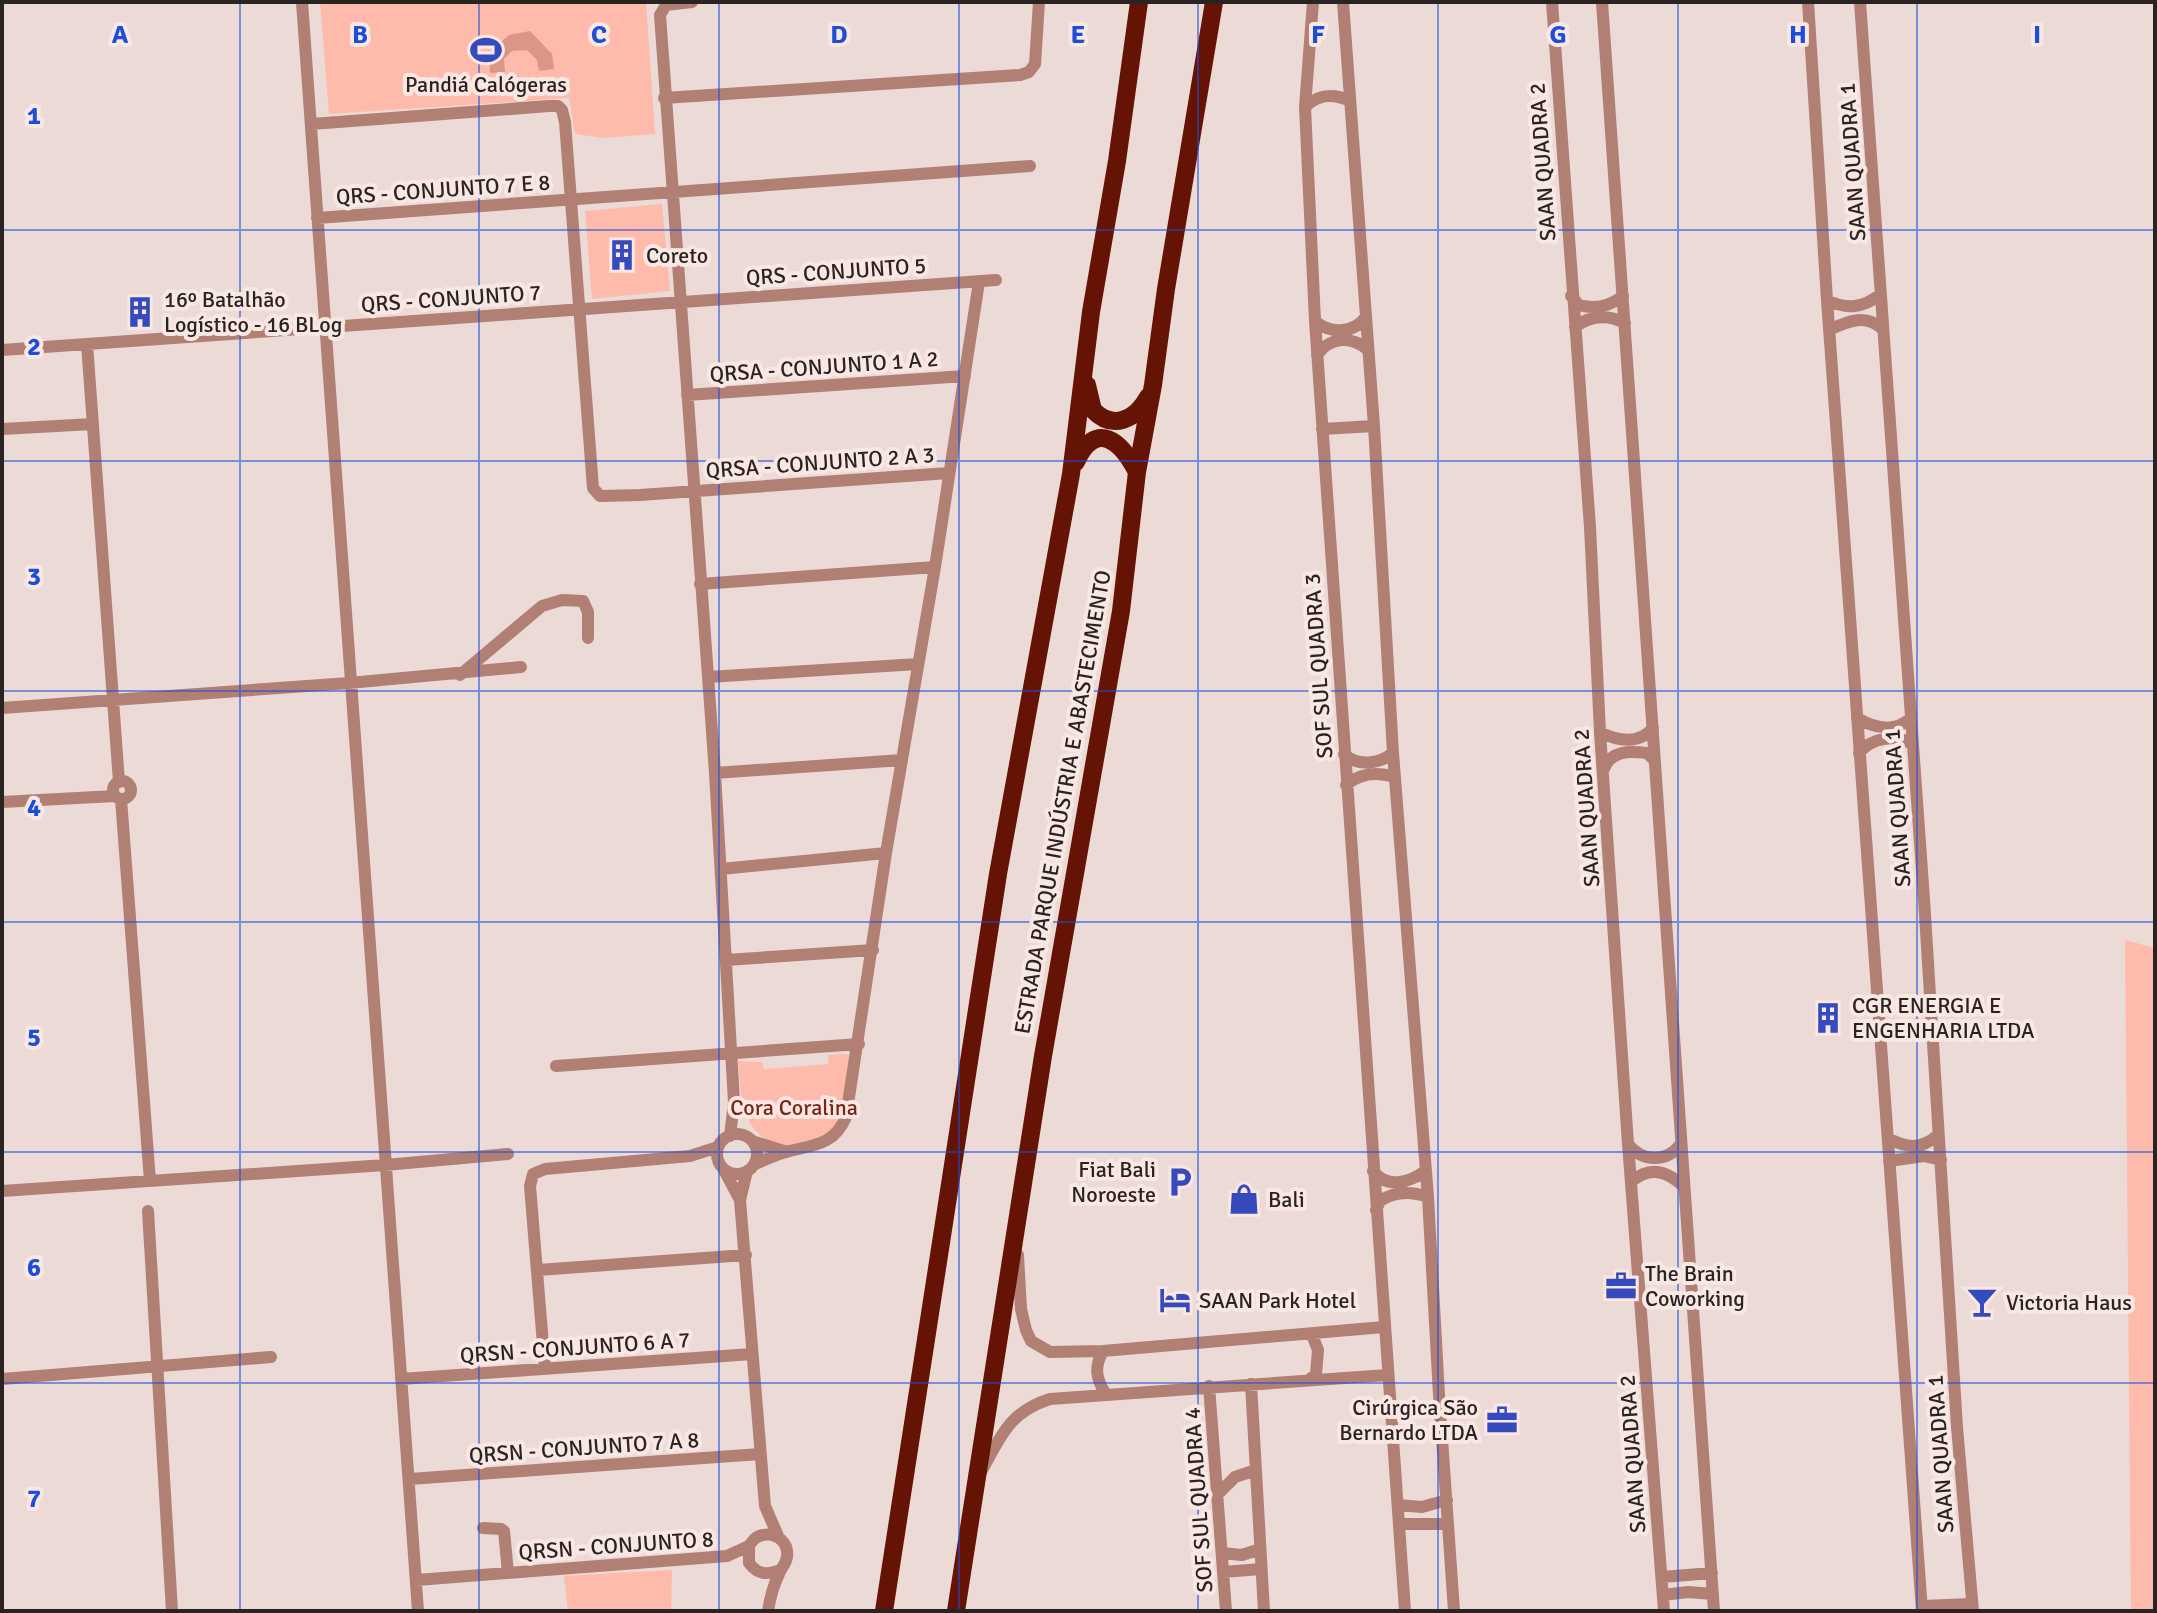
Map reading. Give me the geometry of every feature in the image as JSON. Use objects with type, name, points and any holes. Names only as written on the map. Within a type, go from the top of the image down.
[{"type":"highway","points":[[884,1611],[998,874],[1071,474],[1091,312],[1117,161],[1139,2]]},
{"type":"highway","name":"ESTRADA PARQUE INDÚSTRIA E ABASTECIMENTO","points":[[956,1611],[1045,1042],[1121,611],[1137,472],[1214,2]]},
{"type":"highway","points":[[1085,375],[1093,410],[1110,421],[1136,415],[1153,385]]},
{"type":"highway","points":[[1071,474],[1082,448],[1102,439],[1121,445],[1137,472]]},
{"type":"street","points":[[302,2],[418,1611]]},
{"type":"street","points":[[692,2],[666,5],[661,10],[664,98],[721,869],[734,1102],[730,1136]]},
{"type":"street","points":[[664,98],[1020,75],[1029,72],[1035,64],[1039,2]]},
{"type":"street","name":"SOF SUL QUADRA 3","points":[[1313,2],[1305,107],[1315,321],[1405,1611]]},
{"type":"street","points":[[1343,2],[1374,426],[1393,753],[1428,1197],[1454,1611]]},
{"type":"street","name":"SAAN QUADRA 2","points":[[1552,2],[1593,571],[1600,732],[1628,1144],[1664,1611]]},
{"type":"street","points":[[1602,2],[1714,1611]]},
{"type":"street","points":[[1808,2],[1922,1609],[1972,1608]]},
{"type":"street","name":"SAAN QUADRA 1","points":[[1860,2],[1972,1608]]},
{"type":"street","points":[[1305,107],[1312,100],[1324,96],[1350,101]]},
{"type":"street","points":[[312,124],[558,106],[565,122],[579,310]]},
{"type":"street","name":"QRS - CONJUNTO 7 E 8","points":[[317,218],[1030,166]]},
{"type":"street","name":"QRS - CONJUNTO 5","points":[[579,310],[996,280]]},
{"type":"street","points":[[690,1156],[736,1174],[787,1152],[830,1140],[842,1127],[848,1109],[886,853],[979,282]]},
{"type":"street","points":[[1827,300],[1854,307],[1871,302],[1881,294]]},
{"type":"street","points":[[1571,296],[1579,305],[1600,307],[1623,296]]},
{"type":"street","name":"QRS - CONJUNTO 7","points":[[2,350],[579,310]]},
{"type":"street","name":"QRSA - CONJUNTO 2 A 3","points":[[579,310],[595,493],[602,496],[694,491],[949,473]]},
{"type":"street","points":[[1315,321],[1331,331],[1345,330],[1360,325],[1366,317]]},
{"type":"street","points":[[1575,327],[1598,317],[1616,318],[1625,323]]},
{"type":"street","points":[[1829,330],[1856,320],[1871,321],[1883,330]]},
{"type":"street","points":[[1317,355],[1327,343],[1336,341],[1359,342],[1368,350]]},
{"type":"street","points":[[87,344],[119,782],[113,789],[118,797],[150,1181]]},
{"type":"street","name":"QRSA - CONJUNTO 1 A 2","points":[[687,395],[965,376]]},
{"type":"street","points":[[2,429],[93,424]]},
{"type":"street","points":[[1322,429],[1374,426]]},
{"type":"street","points":[[700,584],[935,567]]},
{"type":"street","points":[[460,675],[534,611],[550,603],[583,601],[588,612],[588,638]]},
{"type":"street","points":[[708,677],[918,664]]},
{"type":"street","points":[[2,708],[460,675],[521,667]]},
{"type":"street","points":[[1857,718],[1879,728],[1904,725],[1911,718]]},
{"type":"street","points":[[1600,732],[1614,739],[1628,740],[1647,735],[1653,728]]},
{"type":"street","points":[[1859,753],[1865,745],[1883,739],[1897,738],[1913,745]]},
{"type":"street","points":[[1344,754],[1356,762],[1365,762],[1386,759],[1393,753]]},
{"type":"street","points":[[1604,769],[1607,760],[1617,754],[1647,753],[1654,760]]},
{"type":"street","points":[[715,773],[902,760]]},
{"type":"street","points":[[1346,785],[1362,776],[1384,774],[1395,777]]},
{"type":"street","points":[[2,802],[118,797]]},
{"type":"street","points":[[721,869],[886,853]]},
{"type":"street","points":[[726,960],[873,950]]},
{"type":"street","points":[[556,1066],[859,1044]]},
{"type":"street","points":[[734,1102],[757,1152],[740,1200]]},
{"type":"street","points":[[545,1369],[530,1186],[533,1174],[538,1171],[690,1156],[718,1147],[730,1136],[738,1134],[787,1152]]},
{"type":"street","points":[[1888,1138],[1902,1146],[1913,1147],[1925,1144],[1938,1135]]},
{"type":"street","points":[[1628,1144],[1640,1156],[1648,1158],[1667,1156],[1680,1145]]},
{"type":"street","points":[[718,1147],[717,1157],[740,1200],[765,1506],[788,1552],[770,1596],[768,1611]]},
{"type":"street","points":[[2,1191],[508,1154]]},
{"type":"street","points":[[1889,1161],[1924,1156],[1941,1160]]},
{"type":"street","points":[[1373,1171],[1385,1182],[1397,1182],[1416,1178],[1425,1171]]},
{"type":"street","points":[[1632,1181],[1641,1173],[1655,1171],[1669,1174],[1683,1186]]},
{"type":"street","points":[[1375,1211],[1380,1201],[1396,1194],[1418,1193],[1428,1197]]},
{"type":"street","points":[[148,1211],[172,1611]]},
{"type":"street","points":[[1017,1231],[1021,1309],[1031,1341],[1050,1352],[1103,1351],[1384,1327]]},
{"type":"street","points":[[538,1270],[746,1255]]},
{"type":"street","points":[[1310,1379],[1316,1374],[1318,1355],[1312,1335]]},
{"type":"street","points":[[1103,1351],[1096,1366],[1105,1393]]},
{"type":"street","name":"QRSN - CONJUNTO 6 A 7","points":[[401,1379],[752,1354]]},
{"type":"street","points":[[2,1379],[271,1357]]},
{"type":"street","points":[[974,1485],[1007,1425],[1026,1408],[1050,1399],[1387,1375]]},
{"type":"street","points":[[1251,1384],[1264,1611]]},
{"type":"street","name":"SOF SUL QUADRA 4","points":[[1209,1386],[1226,1611]]},
{"type":"street","name":"QRSN - CONJUNTO 7 A 8","points":[[410,1479],[760,1454]]},
{"type":"street","points":[[1218,1494],[1235,1477],[1256,1470]]},
{"type":"street","points":[[1398,1505],[1422,1507],[1447,1500]]},
{"type":"street","points":[[765,1506],[749,1563],[759,1573],[770,1596]]},
{"type":"street","points":[[1399,1524],[1448,1524]]},
{"type":"street","name":"QRSN - CONJUNTO 8","points":[[483,1528],[504,1531],[508,1573]]},
{"type":"street","points":[[753,1541],[767,1534],[778,1536]]},
{"type":"street","name":"QRSN - CONJUNTO 8","points":[[727,1556],[753,1541]]},
{"type":"street","points":[[1222,1553],[1242,1555],[1260,1549]]},
{"type":"street","name":"QRSN - CONJUNTO 8","points":[[417,1580],[727,1556],[749,1563]]},
{"type":"street","points":[[1223,1572],[1261,1569]]},
{"type":"street","points":[[759,1573],[770,1574],[780,1570]]},
{"type":"street","points":[[1662,1577],[1712,1573]]},
{"type":"street","points":[[1663,1595],[1688,1592],[1713,1594]]},
{"type":"green space","name":"Pandiá Calógeras","points":[[320,2],[646,2],[655,134],[604,138],[575,134],[569,98],[329,114]]},
{"type":"green space","points":[[662,204],[670,291],[592,299],[585,211]]},
{"type":"green space","points":[[2125,940],[2155,948],[2155,1611],[2131,1611]]},
{"type":"green space","name":"Cora Coralina","points":[[829,1055],[850,1056],[846,1106],[838,1124],[829,1133],[805,1144],[780,1145],[768,1140],[751,1125],[740,1089],[738,1061],[762,1062],[764,1069],[828,1064]]},
{"type":"green space","points":[[672,1570],[671,1611],[568,1611],[564,1576]]},
{"type":"shaded area","points":[[530,31],[552,54],[554,69],[539,71],[537,60],[527,50],[512,51],[504,59],[505,72],[490,73],[489,53],[509,35]]},
{"type":"place","name":"Pandiá Calógeras","points":[[486,50]]},
{"type":"place","name":"Coreto","points":[[622,255]]},
{"type":"place","name":"16º Batalhão Logístico - 16 BLog","points":[[140,312]]},
{"type":"place","name":"CGR ENERGIA E ENGENHARIA LTDA","points":[[1828,1018]]},
{"type":"place","name":"Fiat Bali Noroeste","points":[[1180,1182]]},
{"type":"place","name":"Bali","points":[[1244,1199]]},
{"type":"place","name":"The Brain Coworking","points":[[1621,1286]]},
{"type":"place","name":"SAAN Park Hotel","points":[[1175,1300]]},
{"type":"place","name":"Victoria Haus","points":[[1982,1302]]},
{"type":"place","name":"Cirúrgica São Bernardo LTDA","points":[[1502,1420]]}]
